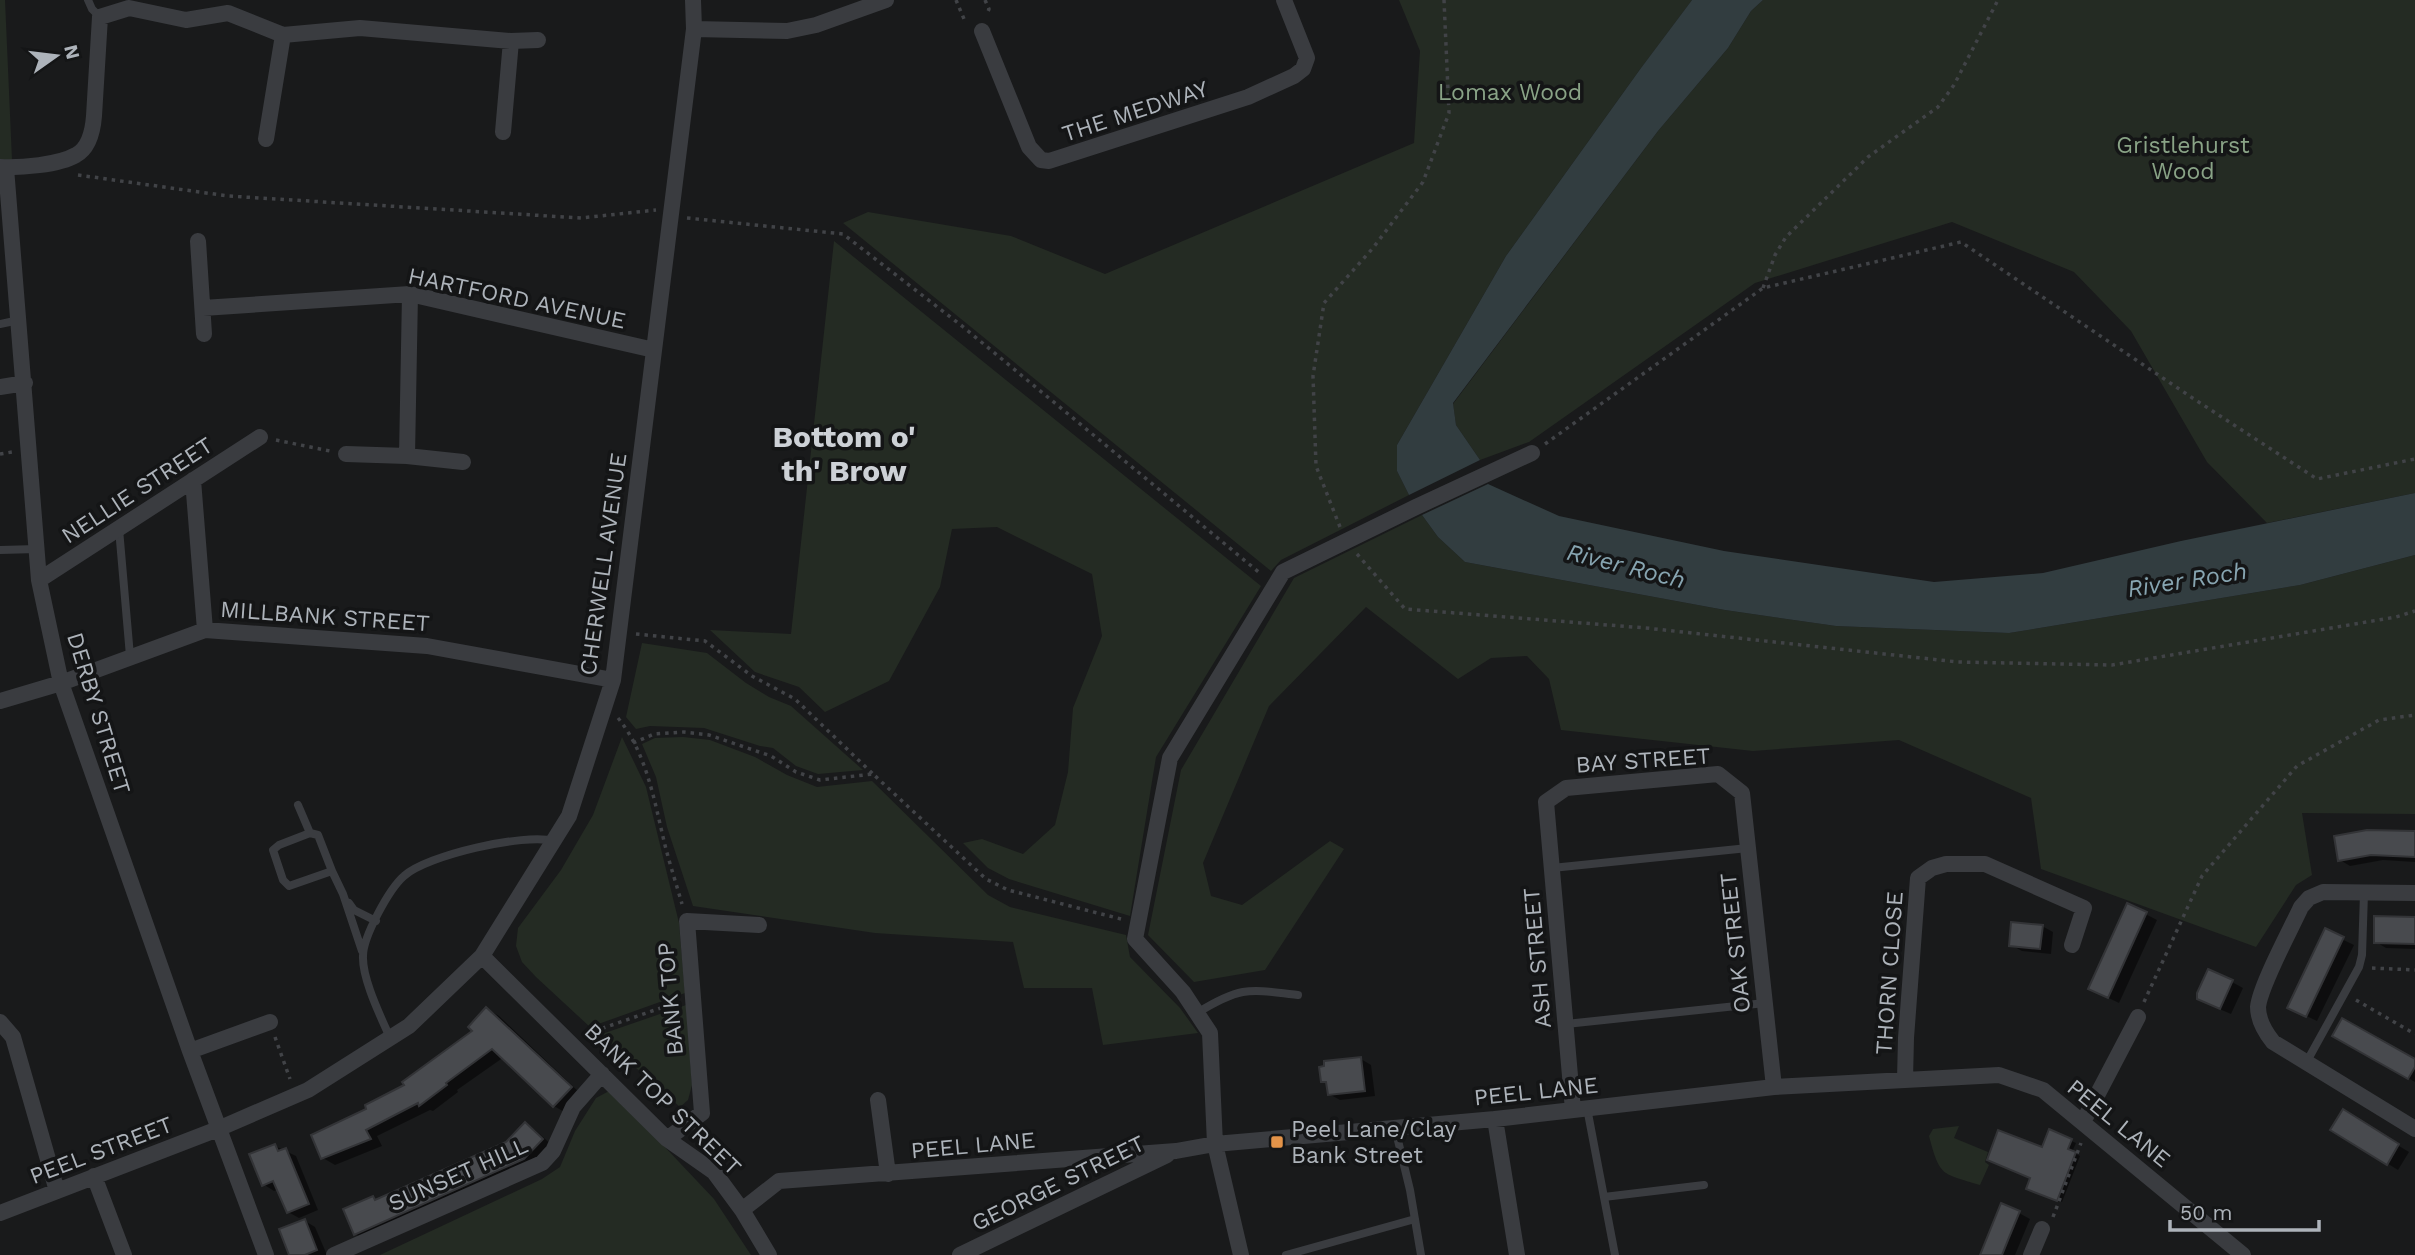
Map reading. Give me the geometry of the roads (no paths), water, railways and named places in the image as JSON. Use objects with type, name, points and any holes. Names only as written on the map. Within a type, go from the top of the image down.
[{"type":"street","name":"CHERWELL AVENUE","points":[[218,1129],[308,1090],[409,1026],[482,956],[569,817],[613,680],[694,29],[693,0]]},
{"type":"street","points":[[694,29],[787,31],[816,25],[886,0]]},
{"type":"street","name":"THE MEDWAY","points":[[982,31],[1028,147],[1041,160],[1049,161],[1248,97],[1294,76],[1303,69],[1307,58],[1284,0]]},
{"type":"street","points":[[3,167],[39,164],[72,157],[83,149],[92,130],[100,17],[129,8],[186,20],[228,13],[283,35],[360,28],[510,41],[538,40]]},
{"type":"street","points":[[266,139],[283,35]]},
{"type":"street","points":[[503,132],[510,41]]},
{"type":"street","name":"DERBY STREET","points":[[3,167],[7,264],[19,320],[39,580],[61,683],[190,1051],[266,1255]]},
{"type":"street","points":[[198,241],[204,334]]},
{"type":"street","points":[[407,456],[410,294]]},
{"type":"street","name":"HARTFORD AVENUE","points":[[203,308],[410,294],[654,350]]},
{"type":"street","points":[[0,387],[25,383]]},
{"type":"street","name":"NELLIE STREET","points":[[39,580],[260,437]]},
{"type":"street","points":[[1241,1255],[1214,1144],[1210,1033],[1183,992],[1135,939],[1170,758],[1283,572],[1532,453]]},
{"type":"street","points":[[346,454],[407,456],[463,462]]},
{"type":"street","points":[[193,480],[205,630]]},
{"type":"street","name":"MILLBANK STREET","points":[[0,701],[61,683],[205,630],[427,646],[613,680]]},
{"type":"street","name":"BAY STREET","points":[[1546,802],[1566,788],[1718,774],[1742,793]]},
{"type":"street","name":"OAK STREET","points":[[1742,793],[1774,1087]]},
{"type":"street","name":"ASH STREET","points":[[1546,802],[1566,1024],[1580,1109]]},
{"type":"street","name":"THORN CLOSE","points":[[1905,1079],[1918,878],[1932,868],[1946,864],[1985,864],[2084,908],[2073,945]]},
{"type":"street","points":[[2413,1124],[2273,1042],[2261,1023],[2258,1008],[2262,992],[2301,907],[2309,898],[2323,892],[2415,893]]},
{"type":"street","name":"BANK TOP","points":[[667,1139],[702,1113],[687,921],[760,925]]},
{"type":"street","name":"BANK TOP STREET","points":[[482,956],[667,1139],[714,1172],[742,1210],[769,1255]]},
{"type":"street","points":[[2085,1124],[2138,1017]]},
{"type":"street","points":[[0,1022],[13,1037],[57,1191]]},
{"type":"street","points":[[190,1051],[270,1022]]},
{"type":"street","name":"SUNSET HILL","points":[[334,1255],[542,1163],[553,1151],[573,1107],[602,1074]]},
{"type":"street","name":"PEEL LANE","points":[[742,1210],[779,1181],[1176,1151],[1214,1144],[1495,1119],[1774,1087],[1999,1074],[2043,1090],[2243,1255]]},
{"type":"street","points":[[878,1100],[888,1174]]},
{"type":"street","points":[[1495,1119],[1517,1255]]},
{"type":"street","name":"PEEL STREET","points":[[0,1213],[218,1129]]},
{"type":"street","name":"GEORGE STREET","points":[[960,1255],[1176,1151]]},
{"type":"street","points":[[93,1176],[124,1255]]},
{"type":"street","points":[[2032,1255],[2042,1229]]},
{"type":"lane","points":[[88,0],[100,17]]},
{"type":"lane","points":[[0,324],[19,320]]},
{"type":"lane","points":[[119,529],[130,656]]},
{"type":"lane","points":[[0,550],[37,549]]},
{"type":"lane","points":[[298,805],[310,832]]},
{"type":"lane","points":[[332,871],[289,886],[283,880],[273,850],[310,832],[318,835],[343,894],[363,954],[374,1000],[390,1038]]},
{"type":"lane","points":[[363,954],[366,940],[402,877],[415,868],[481,846],[543,838],[554,841]]},
{"type":"lane","points":[[1552,868],[1748,848]]},
{"type":"lane","points":[[2306,1063],[2343,992],[2360,967],[2364,893]]},
{"type":"lane","points":[[343,894],[354,910],[376,921]]},
{"type":"lane","points":[[1197,1013],[1224,996],[1249,989],[1298,995]]},
{"type":"lane","points":[[1566,1024],[1765,1003]]},
{"type":"lane","points":[[1580,1109],[1604,1197],[1615,1255]]},
{"type":"lane","points":[[1395,1128],[1421,1255]]},
{"type":"lane","points":[[1604,1197],[1704,1185]]},
{"type":"lane","points":[[1286,1255],[1415,1219]]},
{"type":"water","points":[[1692,0],[1763,0],[1751,11],[1728,48],[1658,131],[1453,403],[1456,425],[1480,460],[1409,495],[1397,471],[1397,445],[1506,256]]},
{"type":"water","name":"River Roch","points":[[1488,484],[1559,516],[1724,551],[1934,582],[2043,573],[2181,541],[2415,493],[2415,555],[2300,585],[2009,633],[1836,626],[1725,610],[1465,562],[1438,537],[1422,515]]},
{"type":"place","name":"Peel Lane/Clay Bank Street","points":[[1277,1142]]},
{"type":"district","name":"Bottom o' th' Brow","points":[[844,454]]},
{"type":"park label","name":"Lomax Wood","points":[[1510,92]]},
{"type":"park label","name":"Gristlehurst Wood","points":[[2183,158]]}]
